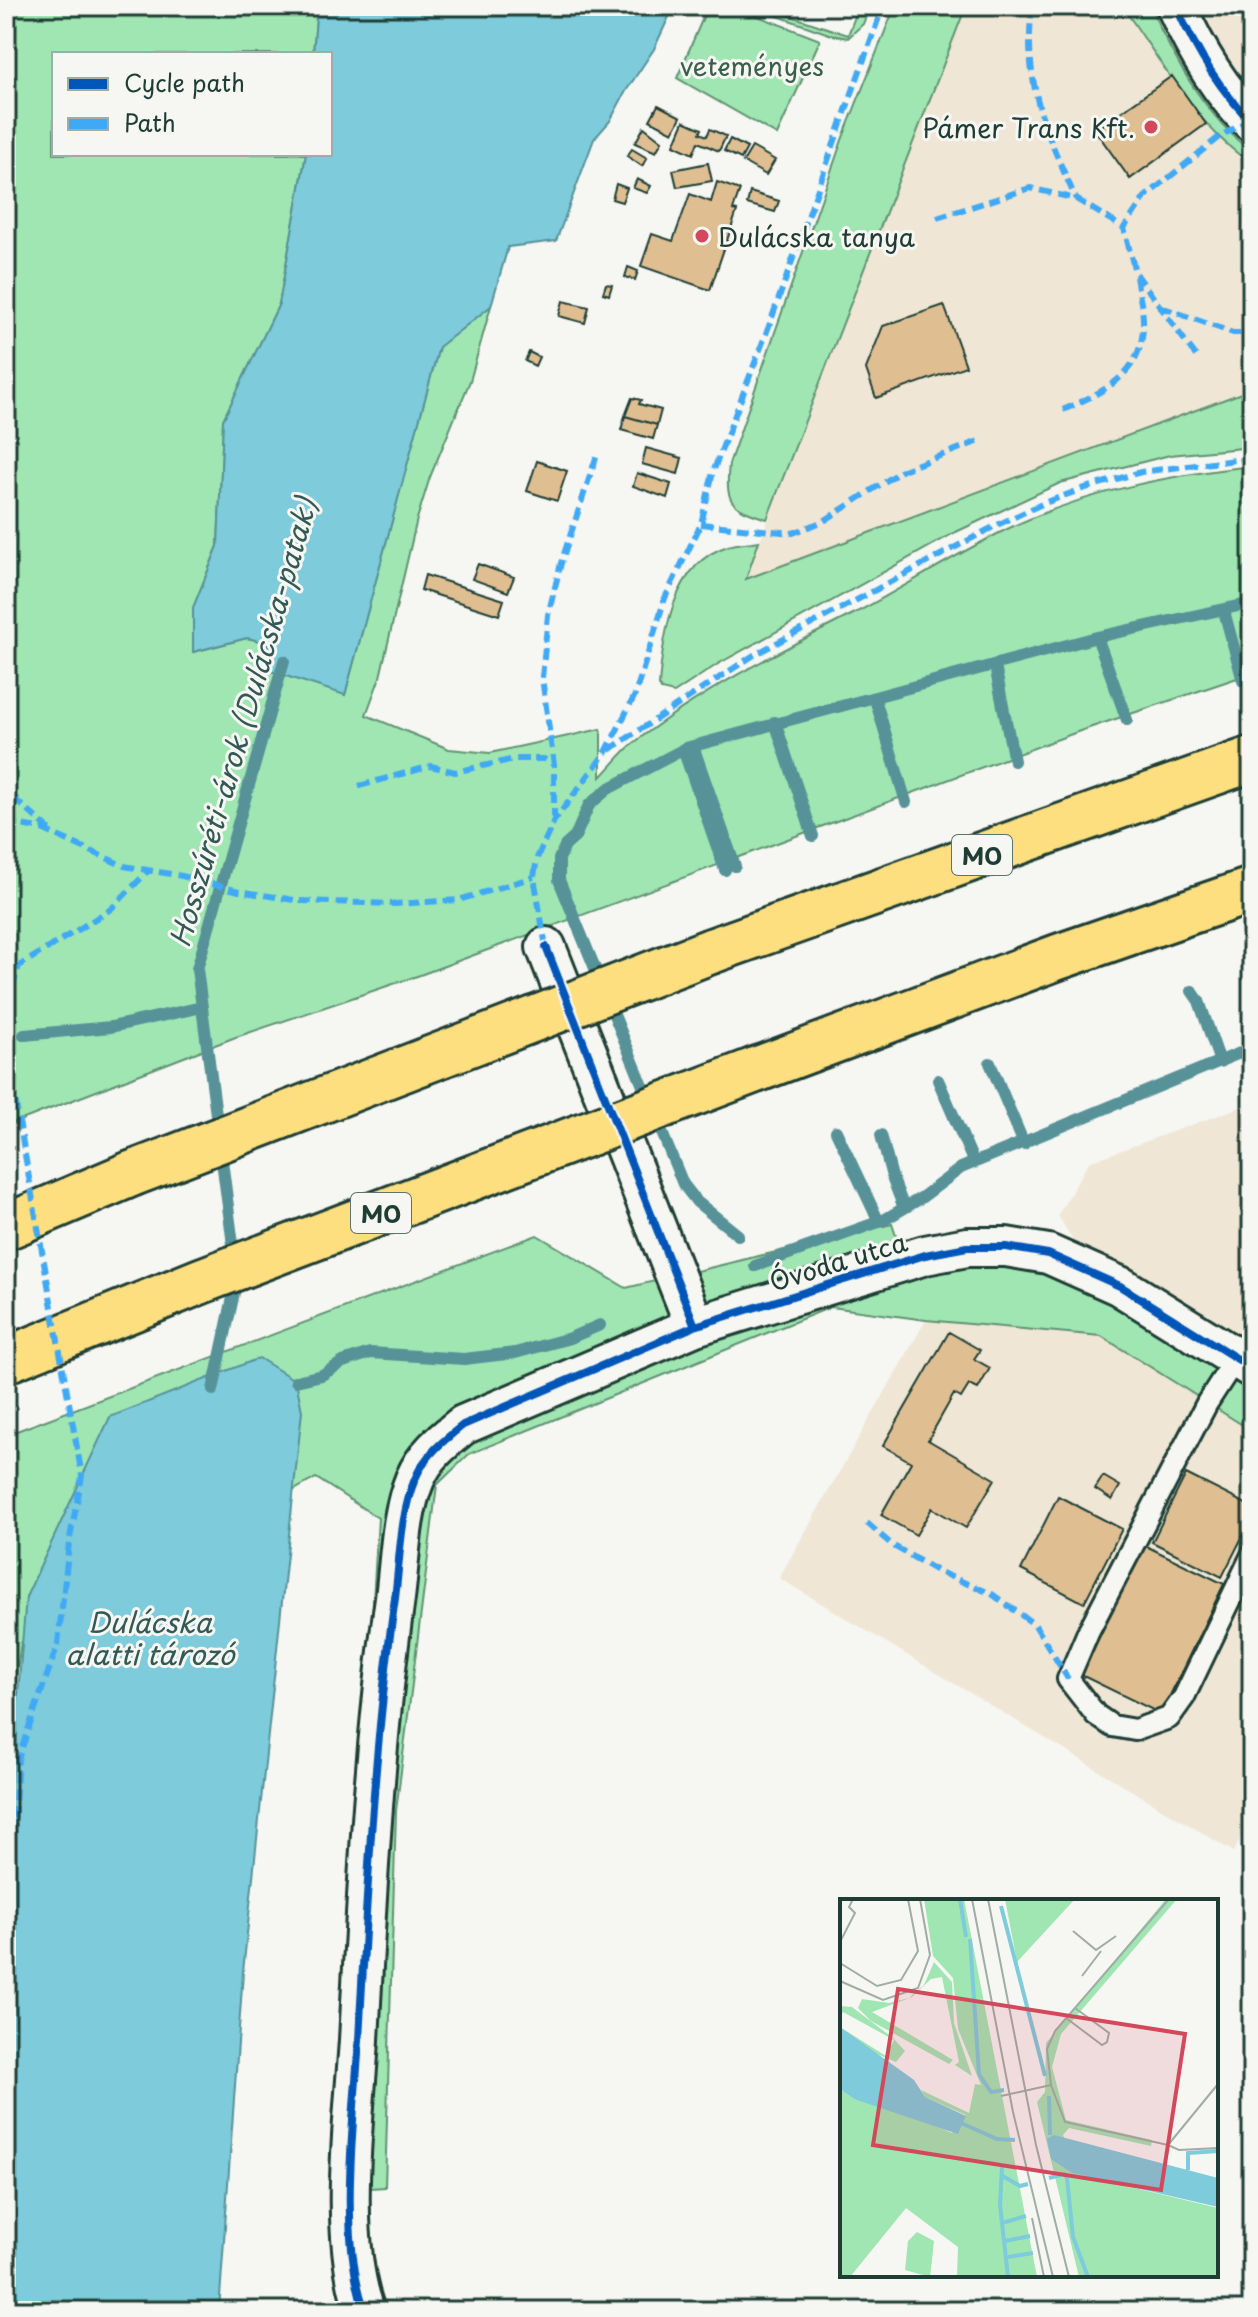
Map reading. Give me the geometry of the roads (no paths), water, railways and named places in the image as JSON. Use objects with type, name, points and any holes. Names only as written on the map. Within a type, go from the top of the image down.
[{"type":"highway","name":"M0","points":[[6,1227],[131,1174],[711,951],[1252,759]]},
{"type":"highway","name":"M0","points":[[6,1360],[201,1281],[758,1069],[1058,957],[1252,890]]},
{"type":"highway","points":[[6,1202],[131,1174]]},
{"type":"street","points":[[1176,6],[1192,41],[1221,87],[1252,122]]},
{"type":"street","points":[[546,947],[695,1326]]},
{"type":"street","name":"Óvoda utca","points":[[365,2311],[356,2287],[350,2204],[373,1803],[384,1671],[406,1515],[415,1479],[432,1449],[463,1425],[695,1326],[925,1255],[967,1247],[1006,1247],[1048,1254],[1120,1286],[1244,1363]]},
{"type":"lane","points":[[1244,1363],[1200,1416],[1088,1632],[1068,1679],[1096,1715],[1112,1726],[1135,1730],[1169,1718],[1184,1697],[1252,1555]]},
{"type":"water","points":[[317,6],[674,6],[654,49],[610,121],[594,139],[556,241],[508,247],[491,306],[439,347],[345,695],[264,669],[268,643],[247,638],[193,652],[193,608],[218,546],[223,420],[279,304],[306,156],[332,156],[332,52],[313,52]]},
{"type":"water","name":"Dulácska alatti tározó","points":[[259,1358],[296,1381],[302,1411],[243,1972],[219,2311],[6,2311],[6,1836],[26,1597],[110,1417]]},
{"type":"waterway","points":[[738,1235],[697,1202],[683,1184],[559,880],[559,859],[565,846],[575,837],[589,805],[608,789],[686,748],[1097,637],[1252,603]]},
{"type":"waterway","points":[[1224,611],[1243,681]]},
{"type":"waterway","points":[[1097,637],[1127,720]]},
{"type":"waterway","name":"Hosszúréti-árok (Dulácska-patak)","points":[[235,1260],[197,969],[284,661]]},
{"type":"waterway","points":[[995,666],[1014,761]]},
{"type":"waterway","points":[[875,699],[906,802]]},
{"type":"waterway","points":[[775,722],[813,836]]},
{"type":"waterway","points":[[693,746],[735,866]]},
{"type":"waterway","points":[[683,749],[725,870]]},
{"type":"waterway","points":[[1192,991],[1199,1001],[1220,1062]]},
{"type":"waterway","points":[[24,1035],[111,1027],[202,1007]]},
{"type":"waterway","points":[[755,1266],[884,1220],[921,1198],[961,1168],[1252,1048]]},
{"type":"waterway","points":[[990,1063],[1024,1144]]},
{"type":"waterway","points":[[938,1080],[974,1163]]},
{"type":"waterway","points":[[836,1131],[879,1222]]},
{"type":"waterway","points":[[881,1135],[904,1208]]},
{"type":"waterway","name":"Hosszúréti-árok (Dulácska-patak)","points":[[213,1390],[237,1279]]},
{"type":"waterway","points":[[296,1381],[322,1375],[343,1362],[370,1353],[464,1359],[515,1353],[570,1338],[600,1325]]},
{"type":"waterway","points":[[6,1531],[6,1538]]},
{"type":"place","name":"Pámer Trans Kft.","points":[[1151,127]]},
{"type":"place","name":"Dulácska tanya","points":[[702,236]]},
{"type":"park label","name":"veteményes","points":[[752,65]]}]
